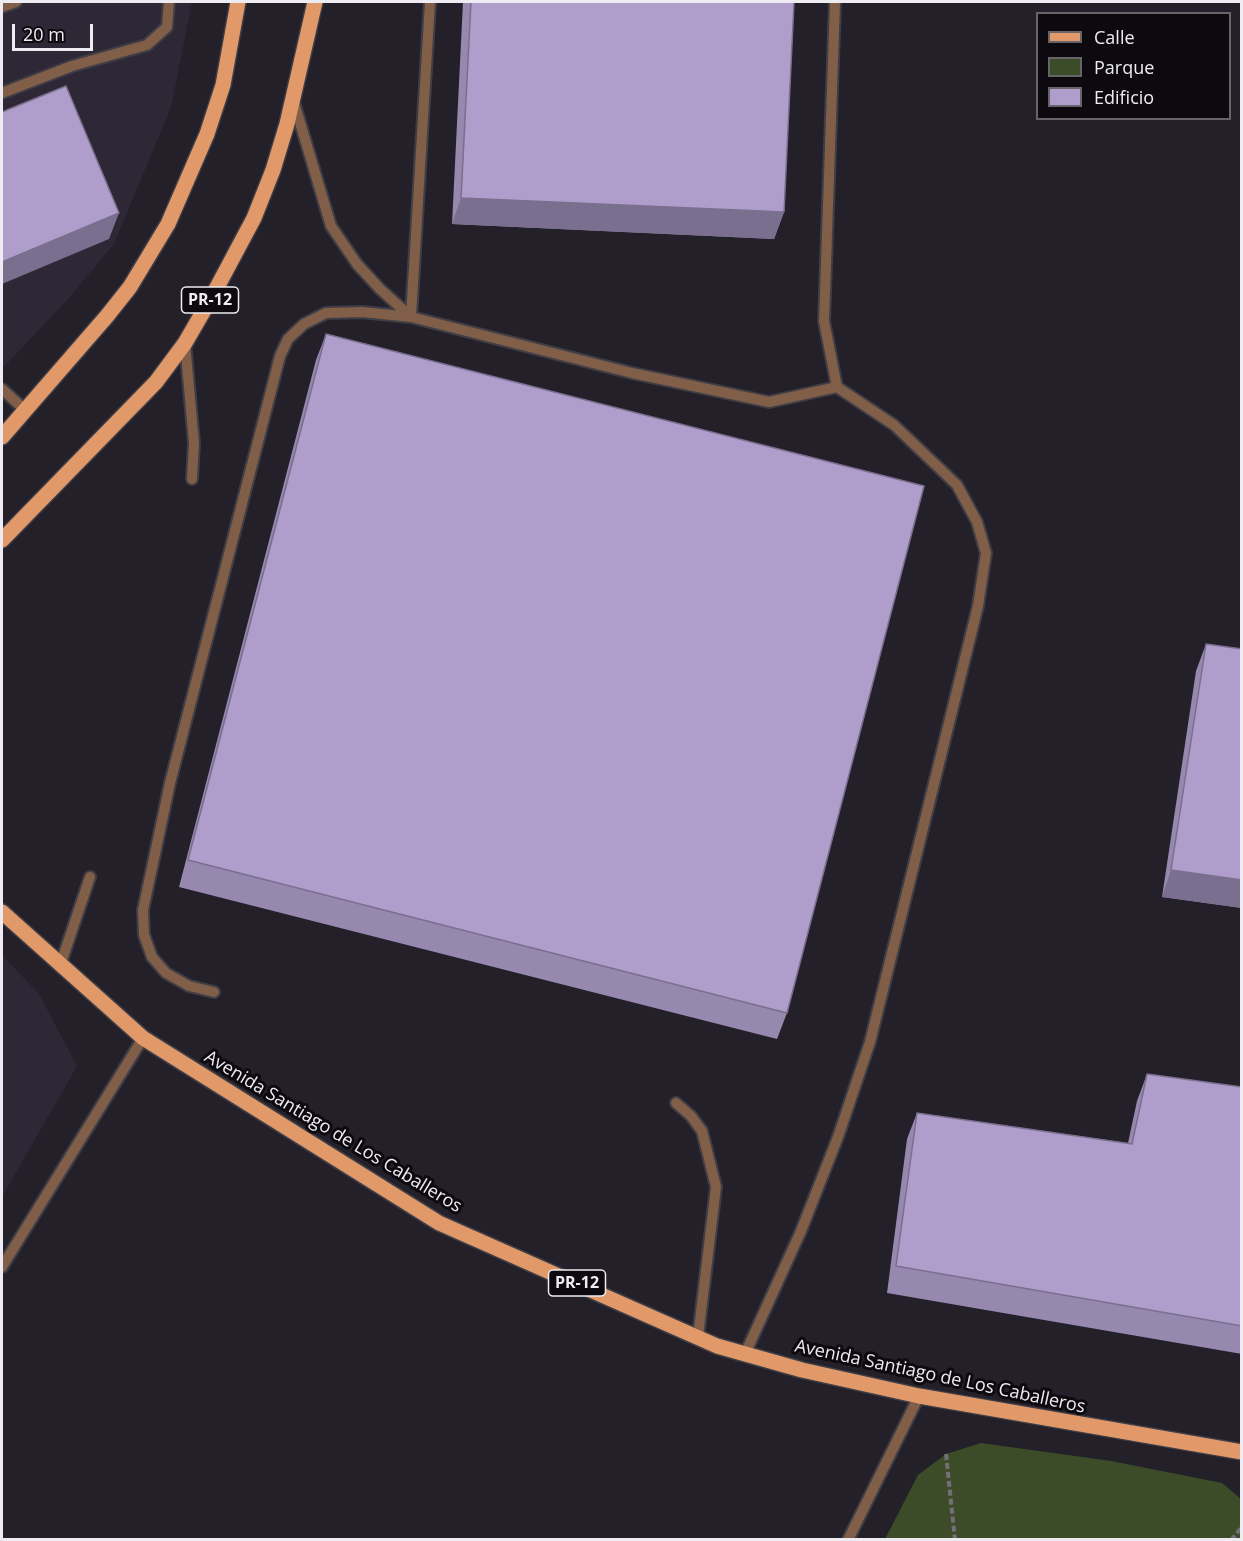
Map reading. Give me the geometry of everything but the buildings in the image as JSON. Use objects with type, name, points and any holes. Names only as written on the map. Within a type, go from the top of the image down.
[{"type":"main road","points":[[2,437],[113,309],[168,224],[207,134],[220,94],[238,2]]},
{"type":"main road","name":"PR-12","points":[[2,540],[156,382],[184,343],[254,218],[273,170],[293,99],[315,2]]},
{"type":"main road","name":"Avenida Santiago de Los Caballeros","points":[[2,912],[142,1038],[439,1222],[698,1337],[745,1354],[802,1370],[919,1396],[1242,1452]]},
{"type":"lane","points":[[2,7],[16,2]]},
{"type":"lane","points":[[2,93],[72,66],[147,45],[167,27],[169,2]]},
{"type":"lane","points":[[411,317],[430,2]]},
{"type":"lane","points":[[745,1354],[801,1231],[838,1137],[870,1042],[978,606],[986,553],[977,522],[957,485],[894,425],[837,387],[824,321],[835,2]]},
{"type":"lane","points":[[293,99],[331,226],[357,264],[411,317]]},
{"type":"lane","points":[[214,992],[189,986],[174,977],[152,957],[144,934],[143,910],[170,783],[280,356],[288,339],[303,324],[326,314],[362,312],[411,317],[632,373],[769,402],[837,387]]},
{"type":"lane","points":[[184,343],[193,431],[192,478]]},
{"type":"lane","points":[[2,389],[26,410]]},
{"type":"lane","points":[[61,963],[90,877]]},
{"type":"lane","points":[[2,1267],[142,1038]]},
{"type":"lane","points":[[676,1103],[691,1116],[702,1131],[716,1187],[698,1337]]},
{"type":"lane","points":[[848,1539],[919,1396]]},
{"type":"path","points":[[946,1454],[955,1539]]},
{"type":"path","points":[[1232,1539],[1242,1527]]},
{"type":"shaded area","points":[[2,2],[192,2],[171,107],[114,244],[67,300],[2,369]]},
{"type":"shaded area","points":[[2,955],[39,994],[77,1066],[2,1197]]},
{"type":"green space","points":[[981,1443],[1111,1461],[1222,1483],[1241,1499],[1241,1539],[885,1539],[918,1475],[946,1454]]}]
